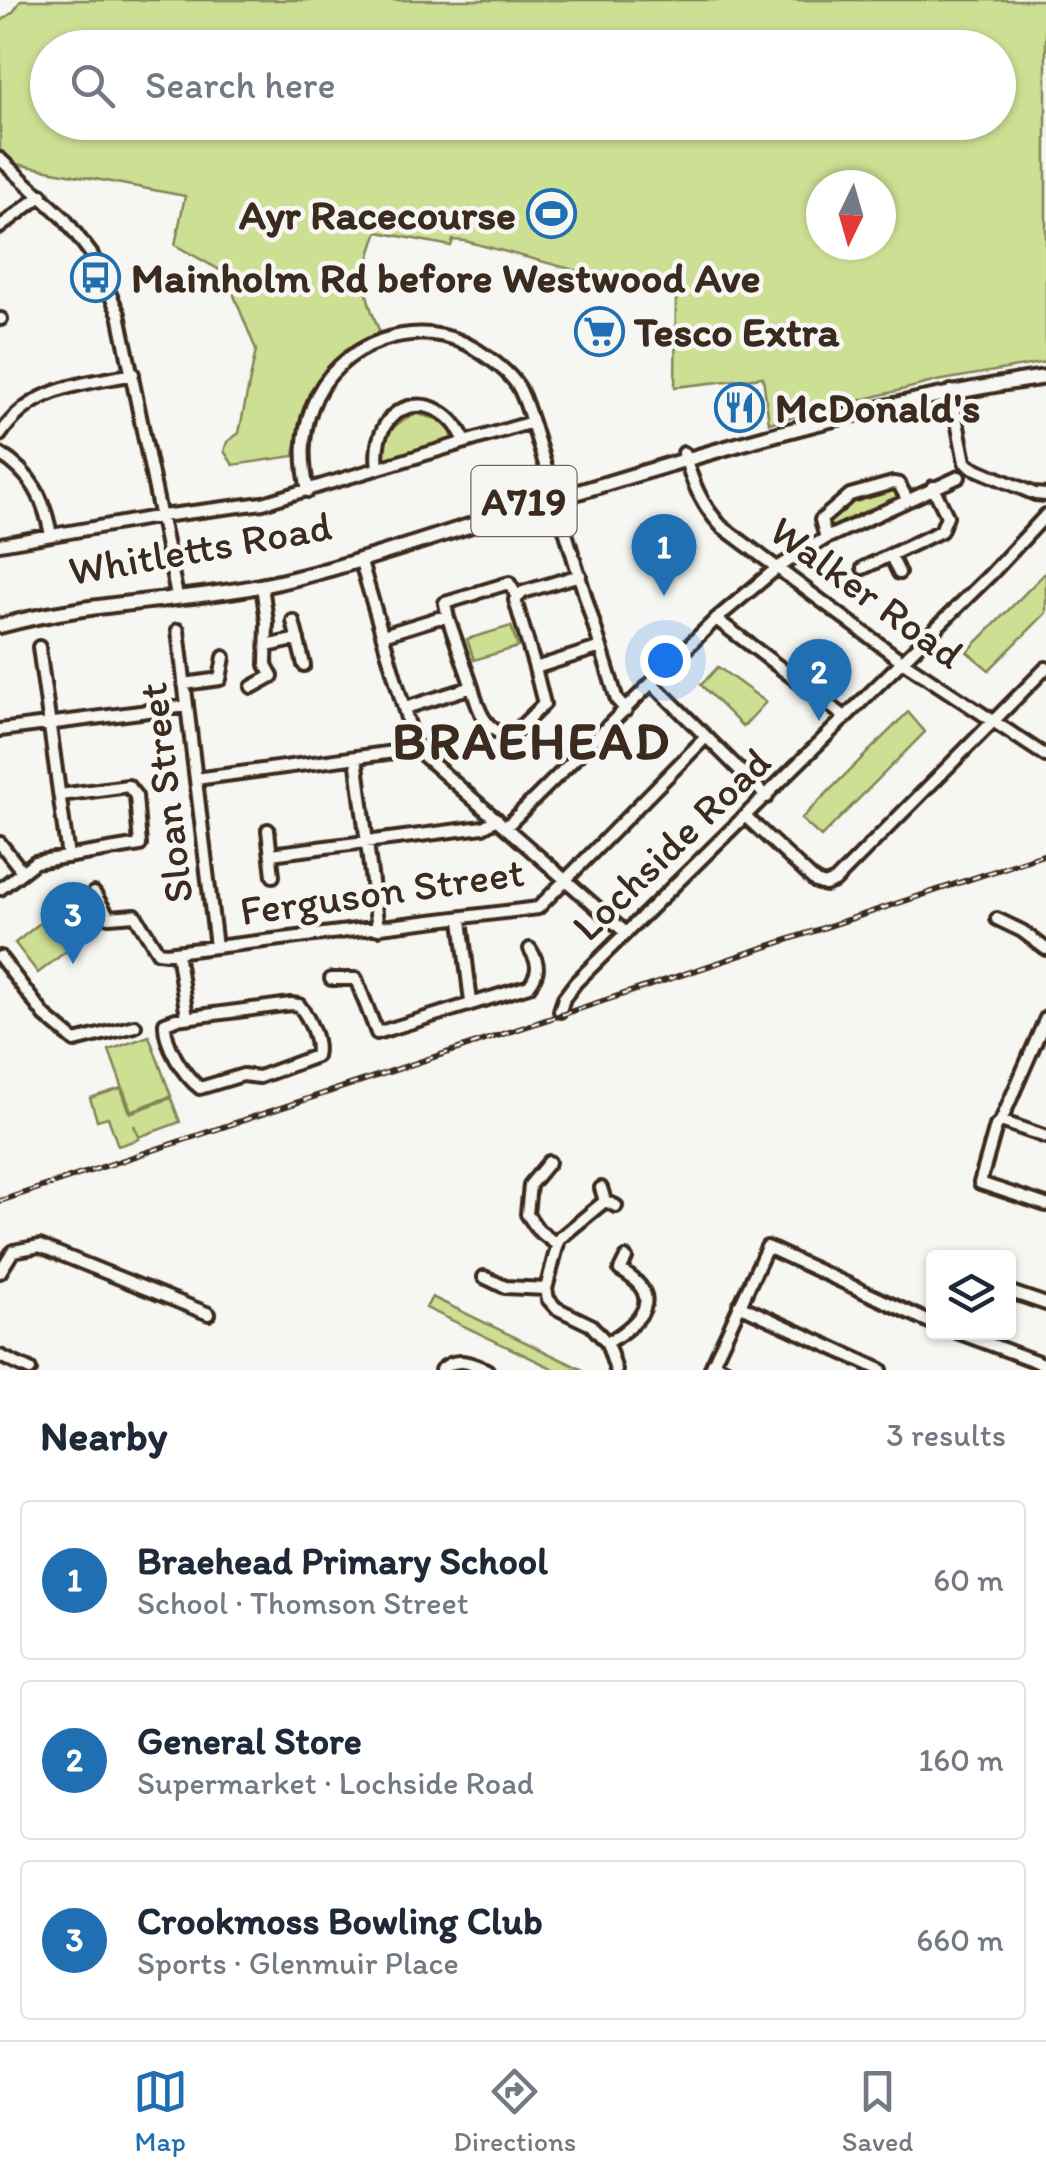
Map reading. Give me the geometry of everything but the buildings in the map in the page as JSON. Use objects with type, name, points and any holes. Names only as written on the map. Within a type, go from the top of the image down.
[{"type":"main road","name":"Whitletts Road","points":[[685,456],[859,412],[1046,373]]},
{"type":"main road","name":"Whitletts Road","points":[[2,623],[263,579],[932,388],[1046,373]]},
{"type":"main road","name":"Whitletts Road","points":[[176,592],[262,585],[360,559],[556,495]]},
{"type":"street","points":[[0,158],[64,218],[97,265],[119,314],[176,592]]},
{"type":"street","points":[[0,227],[42,196]]},
{"type":"street","points":[[308,491],[302,452],[313,404],[331,374],[374,343],[399,333],[426,333],[451,338],[498,364],[518,386],[532,422],[601,648],[618,700],[626,710]]},
{"type":"street","points":[[0,436],[26,405],[58,389],[133,374]]},
{"type":"street","points":[[951,391],[964,462],[974,470],[1046,495]]},
{"type":"street","points":[[378,468],[378,432],[392,415],[405,409],[420,406],[446,413],[458,425],[465,442]]},
{"type":"street","points":[[0,544],[263,503],[532,422]]},
{"type":"street","points":[[0,454],[27,475],[38,490],[52,535]]},
{"type":"street","name":"Walker Road","points":[[685,456],[706,509],[722,526],[902,662],[1046,756]]},
{"type":"street","points":[[271,854],[501,823],[626,710],[716,619],[777,568],[826,538],[959,477]]},
{"type":"street","points":[[826,538],[821,520],[850,495],[894,483],[900,484],[907,499]]},
{"type":"street","points":[[862,568],[944,528],[946,516],[933,487]]},
{"type":"street","name":"Lochside Road","points":[[560,1010],[576,982],[768,796],[1046,515]]},
{"type":"street","points":[[891,556],[899,573]]},
{"type":"street","points":[[360,559],[416,749],[626,933]]},
{"type":"street","points":[[517,596],[580,575]]},
{"type":"street","points":[[509,582],[517,596],[516,606],[544,704],[510,737],[480,716],[446,603],[509,582]]},
{"type":"street","points":[[252,688],[272,676],[266,665],[262,585]]},
{"type":"street","points":[[382,634],[448,618]]},
{"type":"street","points":[[716,619],[845,717]]},
{"type":"street","points":[[293,621],[304,665]]},
{"type":"street","name":"Sloan Street","points":[[178,630],[216,948]]},
{"type":"street","points":[[267,646],[298,639]]},
{"type":"street","points":[[38,647],[68,857]]},
{"type":"street","points":[[535,668],[601,648]]},
{"type":"street","points":[[184,684],[220,679],[224,657]]},
{"type":"street","points":[[746,817],[825,886],[835,881],[1046,668]]},
{"type":"street","points":[[652,683],[768,796]]},
{"type":"street","points":[[405,708],[472,687]]},
{"type":"street","points":[[0,730],[187,706]]},
{"type":"street","name":"Ferguson Street","points":[[177,952],[538,908],[705,738]]},
{"type":"street","points":[[196,779],[416,749]]},
{"type":"street","points":[[356,757],[378,929]]},
{"type":"street","points":[[0,888],[35,862],[140,845],[136,796],[128,786],[60,795]]},
{"type":"street","points":[[268,830],[273,876]]},
{"type":"street","points":[[0,842],[22,871]]},
{"type":"street","points":[[94,893],[110,917],[135,915],[158,952],[177,952],[187,1017]]},
{"type":"street","points":[[461,920],[471,1002]]},
{"type":"street","points":[[997,920],[1046,947]]},
{"type":"street","points":[[331,979],[356,979],[378,1033],[529,986],[538,971],[538,962],[530,949]]},
{"type":"street","points":[[0,957],[45,1016],[76,1041],[134,1026]]},
{"type":"street","points":[[299,1005],[318,1050],[309,1060],[258,1077],[242,1075],[200,1088],[192,1082],[164,1036],[164,1023],[187,1017],[299,1005]]},
{"type":"street","points":[[1046,1018],[996,1126],[980,1183],[1046,1204]]},
{"type":"street","points":[[1001,1121],[1046,1136]]},
{"type":"street","points":[[550,1162],[530,1185],[526,1214],[556,1244]]},
{"type":"street","points":[[601,1188],[611,1203],[556,1244],[546,1289],[556,1308],[591,1324],[608,1347],[616,1370]]},
{"type":"street","points":[[0,1272],[13,1251],[40,1246],[209,1314]]},
{"type":"street","points":[[727,1370],[712,1367],[767,1247],[926,1320]]},
{"type":"street","points":[[620,1270],[626,1258]]},
{"type":"street","points":[[607,1265],[637,1280],[644,1290],[644,1312],[608,1347]]},
{"type":"street","points":[[484,1277],[505,1287],[546,1289]]},
{"type":"street","points":[[1016,1294],[1046,1304]]},
{"type":"street","points":[[739,1304],[882,1370]]},
{"type":"street","points":[[979,1340],[1046,1365]]},
{"type":"street","points":[[0,1356],[30,1370]]},
{"type":"street","points":[[441,1370],[461,1361],[487,1370]]},
{"type":"green space","name":"Ayr Racecourse","points":[[21,0],[1046,0],[1046,362],[937,381],[769,423],[763,377],[675,387],[676,297],[465,241],[453,240],[451,246],[378,232],[368,261],[366,284],[381,335],[344,356],[319,382],[303,416],[294,456],[233,465],[224,451],[227,442],[239,433],[256,350],[225,273],[175,245],[185,196],[16,164],[0,155],[0,22]]},
{"type":"green space","points":[[417,414],[441,420],[452,433],[451,440],[384,460],[385,443],[391,431]]},
{"type":"green space","points":[[892,487],[898,489],[901,497],[828,530],[824,520],[838,506]]},
{"type":"green space","points":[[1046,572],[1046,613],[989,670],[967,652]]},
{"type":"green space","points":[[511,626],[518,647],[474,660],[467,639]]},
{"type":"green space","points":[[718,667],[766,702],[743,727],[701,685]]},
{"type":"green space","points":[[908,712],[925,732],[821,837],[801,819]]},
{"type":"green space","points":[[45,919],[69,949],[38,973],[15,943]]},
{"type":"green space","points":[[149,1036],[171,1096],[131,1111],[109,1050]]},
{"type":"green space","points":[[121,1088],[130,1113],[171,1098],[180,1122],[139,1137],[134,1125],[139,1139],[118,1146],[108,1117],[97,1120],[90,1098]]},
{"type":"green space","points":[[432,1297],[583,1370],[556,1370],[426,1308]]},
{"type":"railway","points":[[0,1201],[1046,854]]},
{"type":"place","name":"Ayr Racecourse","points":[[551,214]]},
{"type":"place","name":"Mainholm Rd before Westwood Ave","points":[[96,277]]},
{"type":"place","name":"Tesco Extra","points":[[599,331]]},
{"type":"place","name":"McDonald's","points":[[740,407]]},
{"type":"place","name":"Braehead Primary School","points":[[664,596]]},
{"type":"place","name":"General Store","points":[[819,721]]},
{"type":"place","name":"Crookmoss Bowling Club","points":[[73,964]]},
{"type":"district","name":"BRAEHEAD","points":[[532,741]]}]
